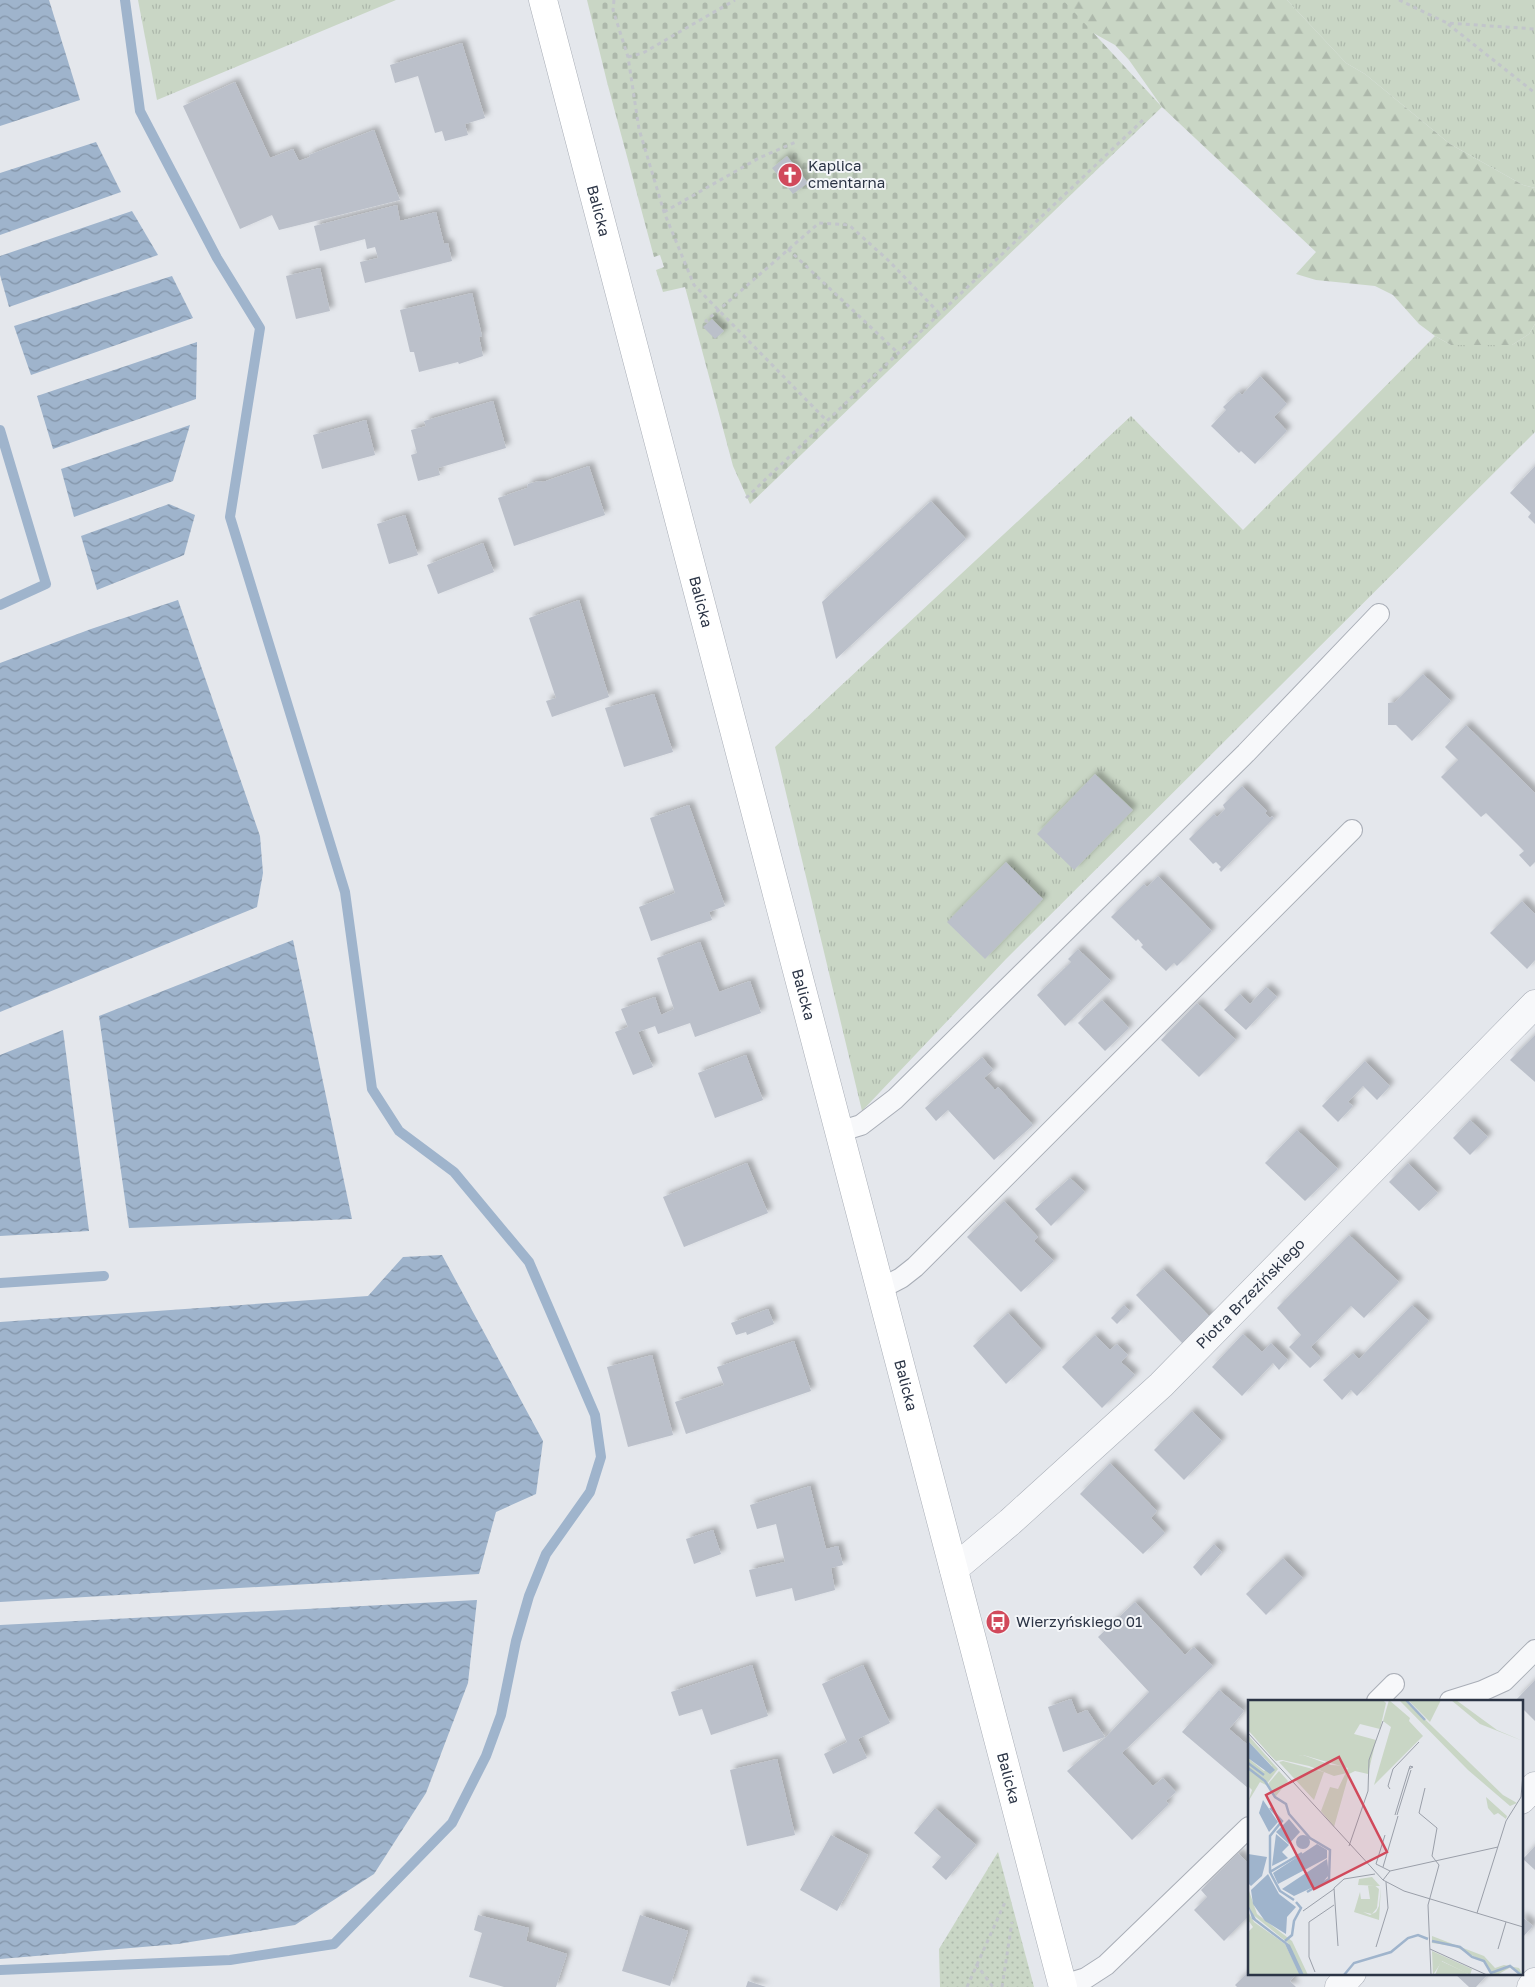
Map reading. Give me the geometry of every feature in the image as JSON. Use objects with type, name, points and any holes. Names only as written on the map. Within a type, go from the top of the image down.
[{"type":"street","name":"Balicka","points":[[543,0],[1063,1986]]},
{"type":"street","name":"Piotra Brzezińskiego","points":[[954,1569],[1010,1522],[1161,1385],[1535,1004]]},
{"type":"street","points":[[1522,1799],[1535,1786]]},
{"type":"street","points":[[1339,1987],[1351,1974]]},
{"type":"street","points":[[1531,1987],[1535,1982]]},
{"type":"lane","points":[[838,1132],[861,1125],[895,1099],[1246,752],[1379,614]]},
{"type":"lane","points":[[880,1289],[901,1278],[915,1267],[1352,830]]},
{"type":"lane","points":[[1454,1700],[1482,1692],[1504,1682],[1535,1650]]},
{"type":"lane","points":[[1378,1700],[1394,1684]]},
{"type":"lane","points":[[1063,1986],[1086,1978],[1106,1965],[1248,1827]]},
{"type":"path","points":[[614,0],[613,10],[628,57],[639,129],[664,212],[694,285],[828,421]]},
{"type":"path","points":[[628,57],[643,54],[735,0]]},
{"type":"path","points":[[1399,0],[1447,23],[1535,93]]},
{"type":"path","points":[[1447,23],[1535,29]]},
{"type":"path","points":[[746,498],[1143,120]]},
{"type":"path","points":[[664,212],[759,158],[798,141]]},
{"type":"path","points":[[708,322],[706,321],[718,310],[819,223],[849,225],[889,261],[940,314]]},
{"type":"path","points":[[788,250],[898,353]]},
{"type":"path","points":[[967,1987],[1009,1895]]},
{"type":"path","points":[[1002,1987],[1013,1917]]},
{"type":"path","points":[[976,1964],[993,1987]]},
{"type":"green space","points":[[138,0],[396,0],[157,100]]},
{"type":"green space","points":[[587,0],[1063,0],[1162,107],[750,504],[733,466],[685,287],[663,292],[656,270],[664,267],[660,255],[654,257]]},
{"type":"green space","points":[[1049,0],[1287,0],[1346,63],[1365,74],[1450,144],[1523,185],[1535,188],[1535,324],[1529,334],[1512,345],[1451,345],[1419,324],[1393,295],[1375,286],[1316,280],[1296,274],[1316,252],[1162,107],[1129,60],[1115,45],[1066,18]]},
{"type":"green space","points":[[1287,0],[1535,0],[1535,188],[1523,185],[1450,144],[1365,74],[1346,63]]},
{"type":"green space","points":[[1535,324],[1535,432],[1006,959],[862,1111],[775,747],[1131,416],[1243,530],[1435,336],[1451,345],[1512,345],[1529,334]]},
{"type":"green space","points":[[998,1852],[1034,1987],[940,1987],[939,1949]]},
{"type":"water","points":[[0,0],[49,0],[80,100],[0,126]]},
{"type":"water","points":[[96,142],[121,192],[0,235],[0,173]]},
{"type":"water","points":[[132,211],[158,255],[9,307],[0,275],[0,256]]},
{"type":"water","points":[[172,276],[193,318],[31,375],[14,326]]},
{"type":"water","points":[[197,342],[196,399],[53,449],[37,396]]},
{"type":"water","points":[[190,425],[173,481],[74,517],[61,469]]},
{"type":"water","points":[[169,504],[195,515],[184,555],[97,590],[81,536]]},
{"type":"water","points":[[178,600],[260,836],[263,873],[257,907],[0,1012],[0,663],[91,629]]},
{"type":"water","points":[[293,940],[352,1219],[129,1228],[99,1016]]},
{"type":"water","points":[[63,1030],[89,1231],[0,1236],[0,1055]]},
{"type":"water","points":[[442,1255],[543,1441],[536,1494],[496,1512],[479,1574],[0,1602],[0,1322],[368,1296],[403,1257]]},
{"type":"water","points":[[477,1600],[468,1683],[426,1793],[374,1874],[295,1925],[178,1944],[0,1959],[0,1625]]},
{"type":"building","points":[[462,43],[485,118],[465,124],[468,135],[445,141],[442,131],[435,133],[418,76],[395,83],[390,65]]},
{"type":"building","points":[[235,82],[270,158],[293,149],[299,161],[310,157],[309,155],[374,130],[400,200],[279,230],[272,215],[240,229],[183,106]]},
{"type":"building","name":"Kaplica cmentarna","points":[[787,156],[808,183],[793,194],[772,168]]},
{"type":"building","points":[[397,205],[400,221],[436,212],[444,244],[448,243],[452,261],[365,283],[360,262],[378,258],[375,247],[367,249],[365,239],[320,251],[314,226]]},
{"type":"building","points":[[320,268],[330,311],[296,319],[286,276]]},
{"type":"building","points":[[472,293],[482,336],[479,337],[483,356],[459,364],[458,362],[419,372],[414,352],[410,352],[400,310]]},
{"type":"building","points":[[712,319],[724,331],[715,339],[703,327]]},
{"type":"building","points":[[1260,376],[1287,404],[1274,417],[1287,431],[1255,464],[1241,451],[1239,453],[1211,426],[1226,410],[1223,407],[1239,392],[1242,395]]},
{"type":"building","points":[[493,401],[506,448],[438,468],[440,475],[418,481],[411,455],[417,453],[411,430],[426,426],[424,421]]},
{"type":"building","points":[[366,420],[375,455],[322,469],[313,435]]},
{"type":"building","points":[[589,466],[605,515],[514,546],[498,498],[527,488],[528,484],[539,481],[543,482]]},
{"type":"building","points":[[1535,466],[1535,524],[1528,517],[1531,513],[1510,493]]},
{"type":"building","points":[[931,501],[966,539],[836,659],[822,602]]},
{"type":"building","points":[[405,515],[418,555],[389,564],[377,524]]},
{"type":"building","points":[[483,543],[494,572],[438,594],[427,565]]},
{"type":"building","points":[[579,600],[609,697],[552,717],[546,701],[556,698],[529,618]]},
{"type":"building","points":[[1423,674],[1451,701],[1412,741],[1396,725],[1388,725],[1388,703],[1395,702]]},
{"type":"building","points":[[654,694],[673,752],[624,767],[605,708]]},
{"type":"building","points":[[1466,725],[1535,793],[1535,862],[1530,867],[1519,855],[1524,851],[1486,813],[1481,817],[1441,777],[1458,760],[1445,747]]},
{"type":"building","points":[[1095,774],[1133,810],[1074,870],[1037,834]]},
{"type":"building","points":[[1242,786],[1267,811],[1265,813],[1270,818],[1272,816],[1274,818],[1221,872],[1219,869],[1221,867],[1216,862],[1213,864],[1189,839],[1214,814],[1217,817],[1225,809],[1223,805]]},
{"type":"building","points":[[689,805],[725,906],[709,912],[712,920],[651,941],[639,907],[675,893],[650,818]]},
{"type":"building","points":[[1006,862],[1043,899],[985,959],[947,922]]},
{"type":"building","points":[[1158,876],[1212,931],[1177,966],[1174,963],[1166,971],[1141,947],[1143,945],[1138,939],[1136,941],[1111,917],[1144,884],[1147,887]]},
{"type":"building","points":[[1522,901],[1535,914],[1535,960],[1527,969],[1490,933]]},
{"type":"building","points":[[700,942],[719,992],[750,981],[761,1013],[695,1037],[690,1023],[658,1034],[655,1026],[638,1032],[653,1067],[633,1075],[615,1032],[628,1027],[621,1009],[655,997],[661,1015],[674,1009],[657,958]]},
{"type":"building","points":[[1078,949],[1111,981],[1065,1026],[1037,995],[1071,962],[1068,959]]},
{"type":"building","points":[[1266,987],[1277,997],[1246,1030],[1224,1010],[1240,994],[1250,1004]]},
{"type":"building","points":[[1102,1000],[1129,1028],[1105,1051],[1078,1023]]},
{"type":"building","points":[[1197,1003],[1236,1040],[1199,1077],[1161,1040]]},
{"type":"building","points":[[1535,1035],[1535,1082],[1510,1060]]},
{"type":"building","points":[[746,1055],[763,1100],[715,1118],[698,1073]]},
{"type":"building","points":[[982,1057],[993,1070],[984,1078],[995,1090],[998,1087],[1033,1125],[994,1160],[948,1110],[936,1121],[925,1108]]},
{"type":"building","points":[[1365,1061],[1390,1086],[1377,1100],[1363,1086],[1348,1102],[1353,1106],[1338,1122],[1322,1106]]},
{"type":"building","points":[[1470,1120],[1488,1137],[1470,1155],[1453,1138]]},
{"type":"building","points":[[1297,1130],[1338,1169],[1305,1201],[1265,1163]]},
{"type":"building","points":[[747,1163],[768,1213],[684,1247],[663,1197]]},
{"type":"building","points":[[1408,1163],[1438,1193],[1419,1211],[1389,1182]]},
{"type":"building","points":[[1070,1178],[1085,1192],[1051,1226],[1035,1209]]},
{"type":"building","points":[[1004,1201],[1038,1237],[1034,1241],[1054,1261],[1021,1292],[967,1237]]},
{"type":"building","points":[[1349,1235],[1399,1282],[1364,1318],[1351,1306],[1311,1347],[1321,1358],[1310,1368],[1289,1347],[1301,1335],[1277,1308]]},
{"type":"building","points":[[1163,1269],[1212,1319],[1184,1345],[1136,1295]]},
{"type":"building","points":[[1124,1305],[1130,1311],[1117,1324],[1111,1318]]},
{"type":"building","points":[[1412,1305],[1429,1321],[1357,1396],[1351,1390],[1342,1400],[1323,1380],[1353,1353],[1359,1359]]},
{"type":"building","points":[[768,1309],[774,1324],[747,1335],[746,1332],[736,1335],[731,1323]]},
{"type":"building","points":[[1008,1313],[1042,1350],[1006,1384],[973,1346]]},
{"type":"building","points":[[1243,1334],[1262,1352],[1271,1343],[1288,1360],[1279,1370],[1273,1363],[1242,1396],[1212,1367]]},
{"type":"building","points":[[1095,1335],[1110,1350],[1117,1344],[1128,1355],[1121,1362],[1135,1375],[1102,1408],[1062,1367]]},
{"type":"building","points":[[794,1341],[811,1391],[686,1434],[675,1402],[724,1385],[717,1367]]},
{"type":"building","points":[[652,1355],[673,1435],[628,1447],[607,1367]]},
{"type":"building","points":[[1192,1411],[1222,1441],[1184,1480],[1154,1450]]},
{"type":"building","points":[[1110,1463],[1157,1511],[1151,1518],[1165,1533],[1143,1554],[1080,1494]]},
{"type":"building","points":[[810,1486],[826,1549],[838,1546],[843,1565],[831,1568],[835,1590],[795,1601],[792,1588],[756,1597],[749,1570],[785,1562],[776,1524],[757,1529],[750,1505]]},
{"type":"building","points":[[713,1530],[721,1554],[694,1564],[686,1539]]},
{"type":"building","points":[[1214,1544],[1222,1552],[1201,1576],[1193,1567]]},
{"type":"building","points":[[1283,1558],[1303,1578],[1266,1615],[1246,1594]]},
{"type":"building","points":[[1135,1602],[1185,1655],[1194,1647],[1213,1666],[1122,1753],[1153,1786],[1163,1778],[1176,1792],[1166,1801],[1169,1804],[1132,1840],[1067,1771],[1106,1737],[1149,1692],[1098,1637]]},
{"type":"building","points":[[752,1665],[768,1716],[711,1735],[702,1709],[679,1716],[671,1692]]},
{"type":"building","points":[[863,1665],[890,1723],[858,1739],[867,1758],[833,1774],[824,1754],[847,1742],[822,1684]]},
{"type":"building","points":[[1535,1680],[1535,1721],[1522,1708],[1522,1700],[1516,1700]]},
{"type":"building","points":[[1219,1690],[1244,1711],[1229,1729],[1248,1745],[1248,1788],[1182,1732]]},
{"type":"building","points":[[1071,1699],[1077,1714],[1087,1710],[1105,1737],[1063,1752],[1048,1707]]},
{"type":"building","points":[[777,1759],[795,1835],[747,1846],[730,1770]]},
{"type":"building","points":[[935,1808],[976,1845],[946,1880],[932,1867],[941,1857],[914,1833]]},
{"type":"building","points":[[831,1835],[868,1855],[837,1911],[800,1890]]},
{"type":"building","points":[[1535,1846],[1535,1870],[1523,1859]]},
{"type":"building","points":[[1238,1853],[1248,1863],[1248,1917],[1224,1941],[1194,1910],[1207,1897],[1201,1890]]},
{"type":"building","points":[[478,1915],[529,1928],[526,1941],[567,1954],[556,1987],[504,1987],[469,1977],[482,1933],[474,1930]]},
{"type":"building","points":[[640,1915],[688,1931],[670,1986],[622,1971]]},
{"type":"building","points":[[1522,1917],[1533,1926],[1522,1938]]},
{"type":"building","points":[[1248,1972],[1248,1974],[1296,1974],[1290,1981],[1296,1987],[1237,1987],[1235,1985]]},
{"type":"building","points":[[1455,1974],[1488,1974],[1476,1987],[1469,1987]]},
{"type":"building","points":[[748,1981],[766,1987],[746,1987]]},
{"type":"waterway","points":[[0,1970],[230,1960],[334,1944],[452,1823],[486,1756],[501,1715],[516,1641],[529,1596],[546,1554],[590,1492],[601,1457],[595,1415],[529,1262],[454,1172],[399,1131],[372,1089],[345,892],[230,517],[260,328],[217,258],[140,111],[125,0]]},
{"type":"waterway","points":[[0,430],[46,584],[0,605]]},
{"type":"waterway","points":[[0,1283],[104,1276]]},
{"type":"place","name":"Kaplica cmentarna","points":[[790,175]]},
{"type":"place","name":"Wierzyńskiego 01","points":[[998,1622]]}]
